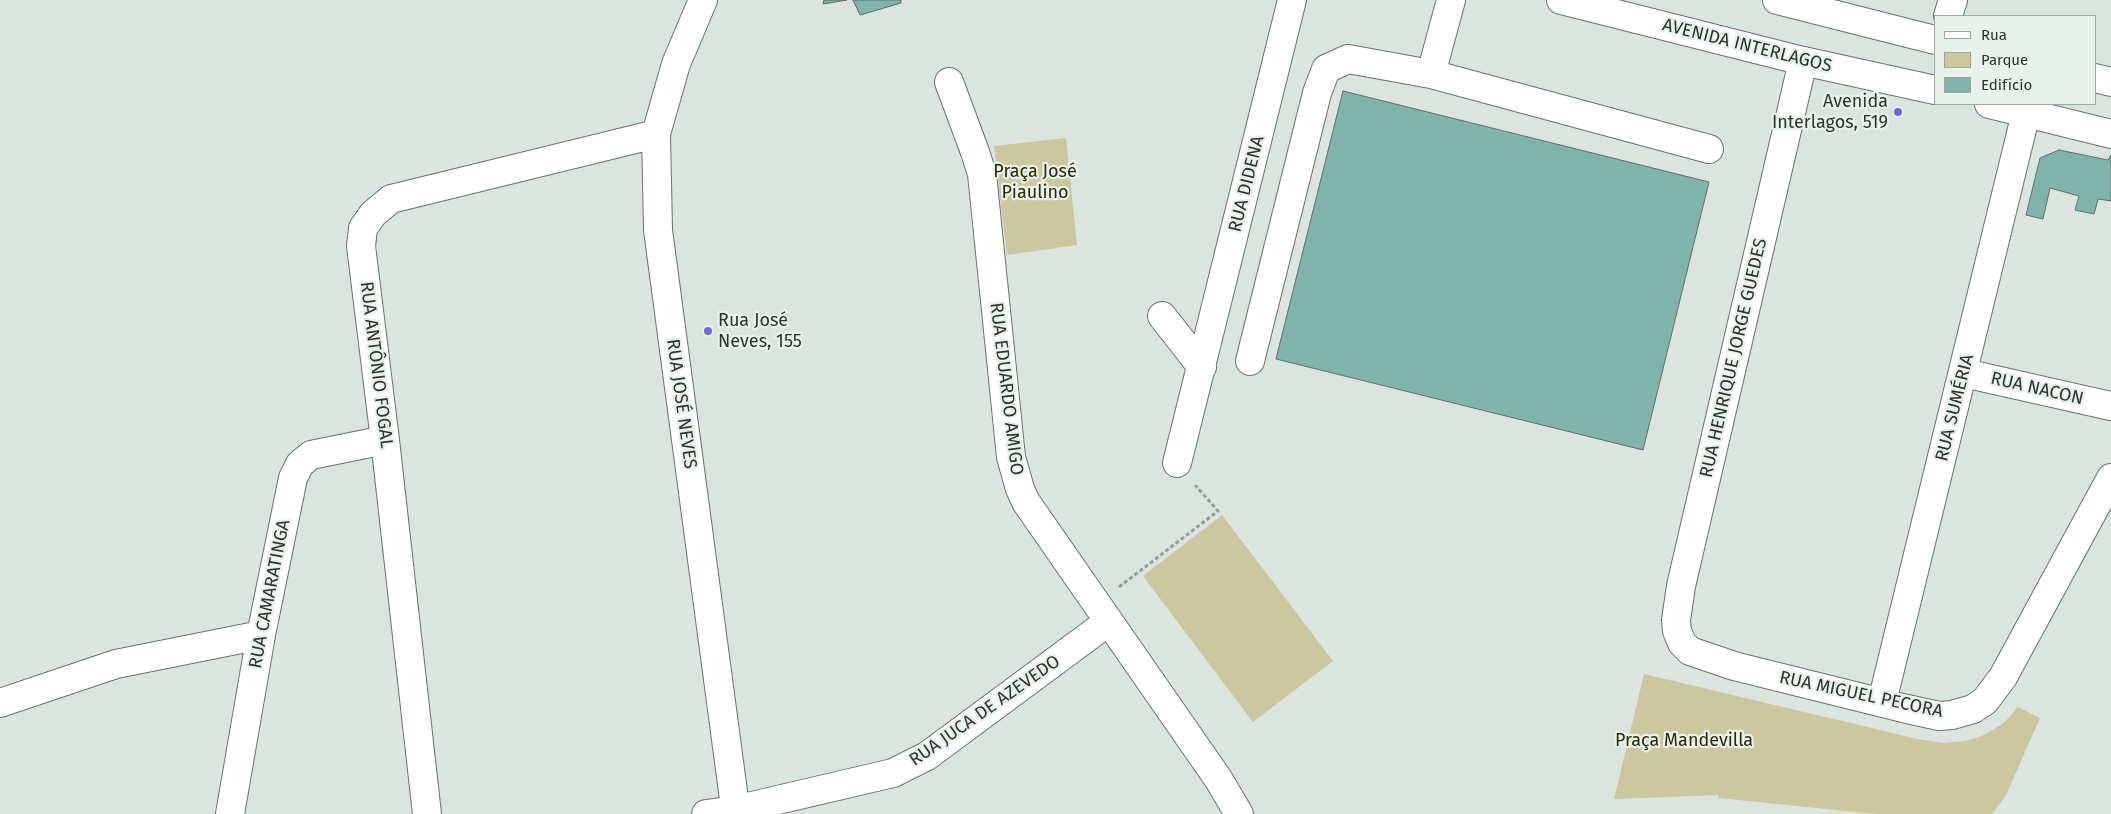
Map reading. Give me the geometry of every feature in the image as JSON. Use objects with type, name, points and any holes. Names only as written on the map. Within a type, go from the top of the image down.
[{"type":"street","name":"RUA JOSÉ NEVES","points":[[703,0],[676,64],[656,134],[658,230],[736,812]]},
{"type":"street","name":"RUA DIDENA","points":[[1177,463],[1292,0]]},
{"type":"street","points":[[1431,74],[1451,0]]},
{"type":"street","name":"AVENIDA INTERLAGOS","points":[[1561,0],[1803,61],[1934,90]]},
{"type":"street","points":[[1776,0],[1934,40]]},
{"type":"street","points":[[1948,15],[1953,0]]},
{"type":"street","points":[[1250,361],[1317,92],[1326,69],[1348,59],[1431,74],[1709,149]]},
{"type":"street","name":"RUA HENRIQUE JORGE GUEDES","points":[[1690,651],[1682,643],[1677,631],[1676,620],[1681,586],[1803,61]]},
{"type":"street","points":[[2096,78],[2111,82]]},
{"type":"street","name":"RUA EDUARDO AMIGO","points":[[949,82],[982,174],[1011,457],[1015,475],[1026,502],[1219,780],[1240,814]]},
{"type":"street","points":[[1994,105],[2111,134]]},
{"type":"street","name":"RUA SUMÉRIA","points":[[1882,702],[1964,373],[2026,113]]},
{"type":"street","name":"RUA ANTÔNIO FOGAL","points":[[427,814],[361,246],[363,228],[373,214],[390,199],[656,134]]},
{"type":"street","points":[[1162,316],[1202,367]]},
{"type":"street","name":"RUA NACON","points":[[1964,373],[2111,406]]},
{"type":"street","name":"RUA CAMARATINGA","points":[[230,814],[261,635],[293,478],[300,464],[310,455],[385,440]]},
{"type":"street","name":"RUA MIGUEL PECORA","points":[[1690,651],[1734,666],[1939,716],[1963,712],[1985,701],[2003,677],[2111,478]]},
{"type":"street","name":"RUA JUCA DE AZEVEDO","points":[[706,814],[736,812],[893,773],[927,756],[1103,613]]},
{"type":"street","points":[[0,703],[116,664],[261,635]]},
{"type":"path","points":[[1103,613],[1218,511],[1177,463]]},
{"type":"green space","name":"Praça José Piaulino","points":[[1066,138],[1077,245],[1007,255],[994,146]]},
{"type":"green space","points":[[1222,515],[1333,661],[1253,722],[1143,576]]},
{"type":"green space","name":"Praça Mandevilla","points":[[1644,674],[1918,739],[1943,743],[1966,741],[1984,735],[2004,723],[2018,707],[2040,718],[2006,795],[1992,814],[1875,814],[1718,798],[1719,795],[1614,799]]},
{"type":"building","points":[[824,0],[847,0],[823,4]]},
{"type":"building","points":[[853,0],[901,0],[901,3],[860,15]]},
{"type":"building","points":[[1343,91],[1709,182],[1643,450],[1276,359]]},
{"type":"building","points":[[2059,150],[2108,160],[2111,155],[2111,201],[2098,199],[2094,214],[2075,210],[2079,196],[2050,188],[2043,219],[2026,215],[2040,158]]},
{"type":"place","name":"Avenida Interlagos, 519","points":[[1898,112]]},
{"type":"place","name":"Rua José Neves, 155","points":[[708,331]]}]
